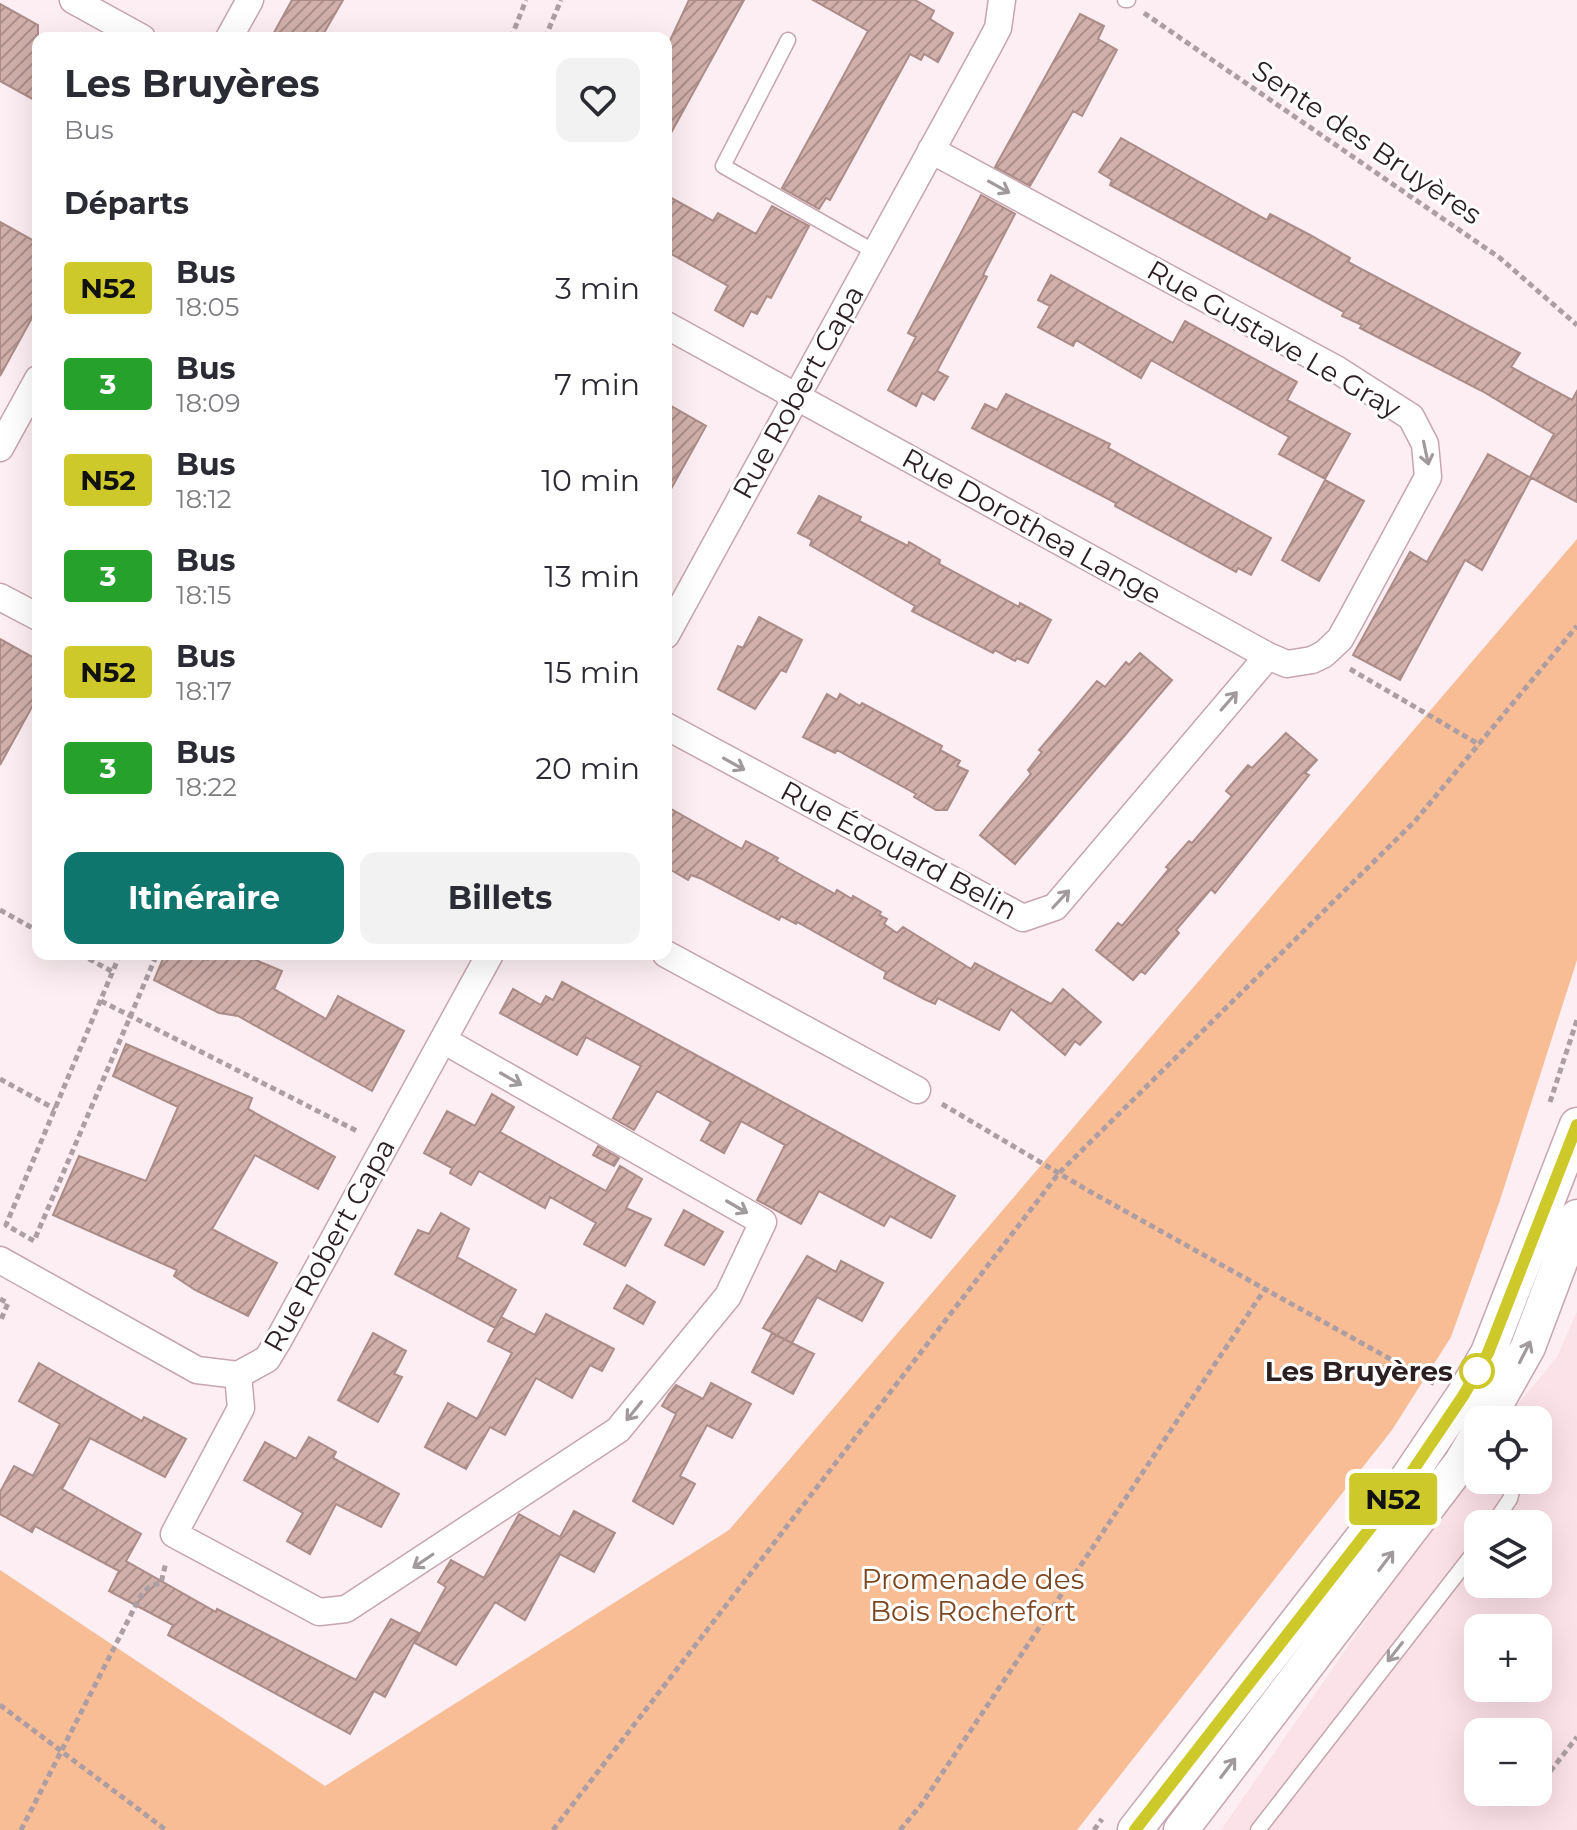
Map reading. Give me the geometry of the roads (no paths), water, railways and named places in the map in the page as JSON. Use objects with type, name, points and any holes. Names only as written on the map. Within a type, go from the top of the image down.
[{"type":"street","points":[[73,0],[131,32]]},
{"type":"street","points":[[232,32],[250,0]]},
{"type":"street","name":"Rue Robert Capa","points":[[672,624],[998,28],[1002,0]]},
{"type":"street","name":"Rue Gustave Le Gray","points":[[931,150],[1336,369],[1411,417],[1425,444],[1428,477],[1350,621],[1324,654],[1287,664],[1268,656]]},
{"type":"street","name":"Rue Dorothea Lange","points":[[672,328],[1268,656]]},
{"type":"street","points":[[0,448],[32,390]]},
{"type":"street","points":[[0,597],[32,614]]},
{"type":"street","name":"Rue Édouard Belin","points":[[672,729],[1023,918],[1040,915],[1055,907],[1268,656]]},
{"type":"street","points":[[672,957],[917,1090]]},
{"type":"street","name":"Rue Robert Capa","points":[[0,1260],[197,1370],[238,1375],[267,1359],[487,960]]},
{"type":"street","points":[[238,1375],[241,1408],[174,1534],[319,1612],[346,1609],[618,1430],[728,1296],[763,1222],[443,1040]]},
{"type":"street","points":[[1135,1830],[1399,1491],[1463,1396],[1488,1353],[1577,1125]]},
{"type":"street","points":[[1495,1406],[1528,1347],[1577,1217]]},
{"type":"street","points":[[1181,1830],[1464,1458]]},
{"type":"lane","points":[[788,40],[723,166],[875,252]]},
{"type":"lane","points":[[1258,1830],[1464,1565]]},
{"type":"place","name":"Les Bruyères","points":[[1477,1371]]},
{"type":"park label","name":"Promenade des Bois Rochefort","points":[[973,1595]]}]
